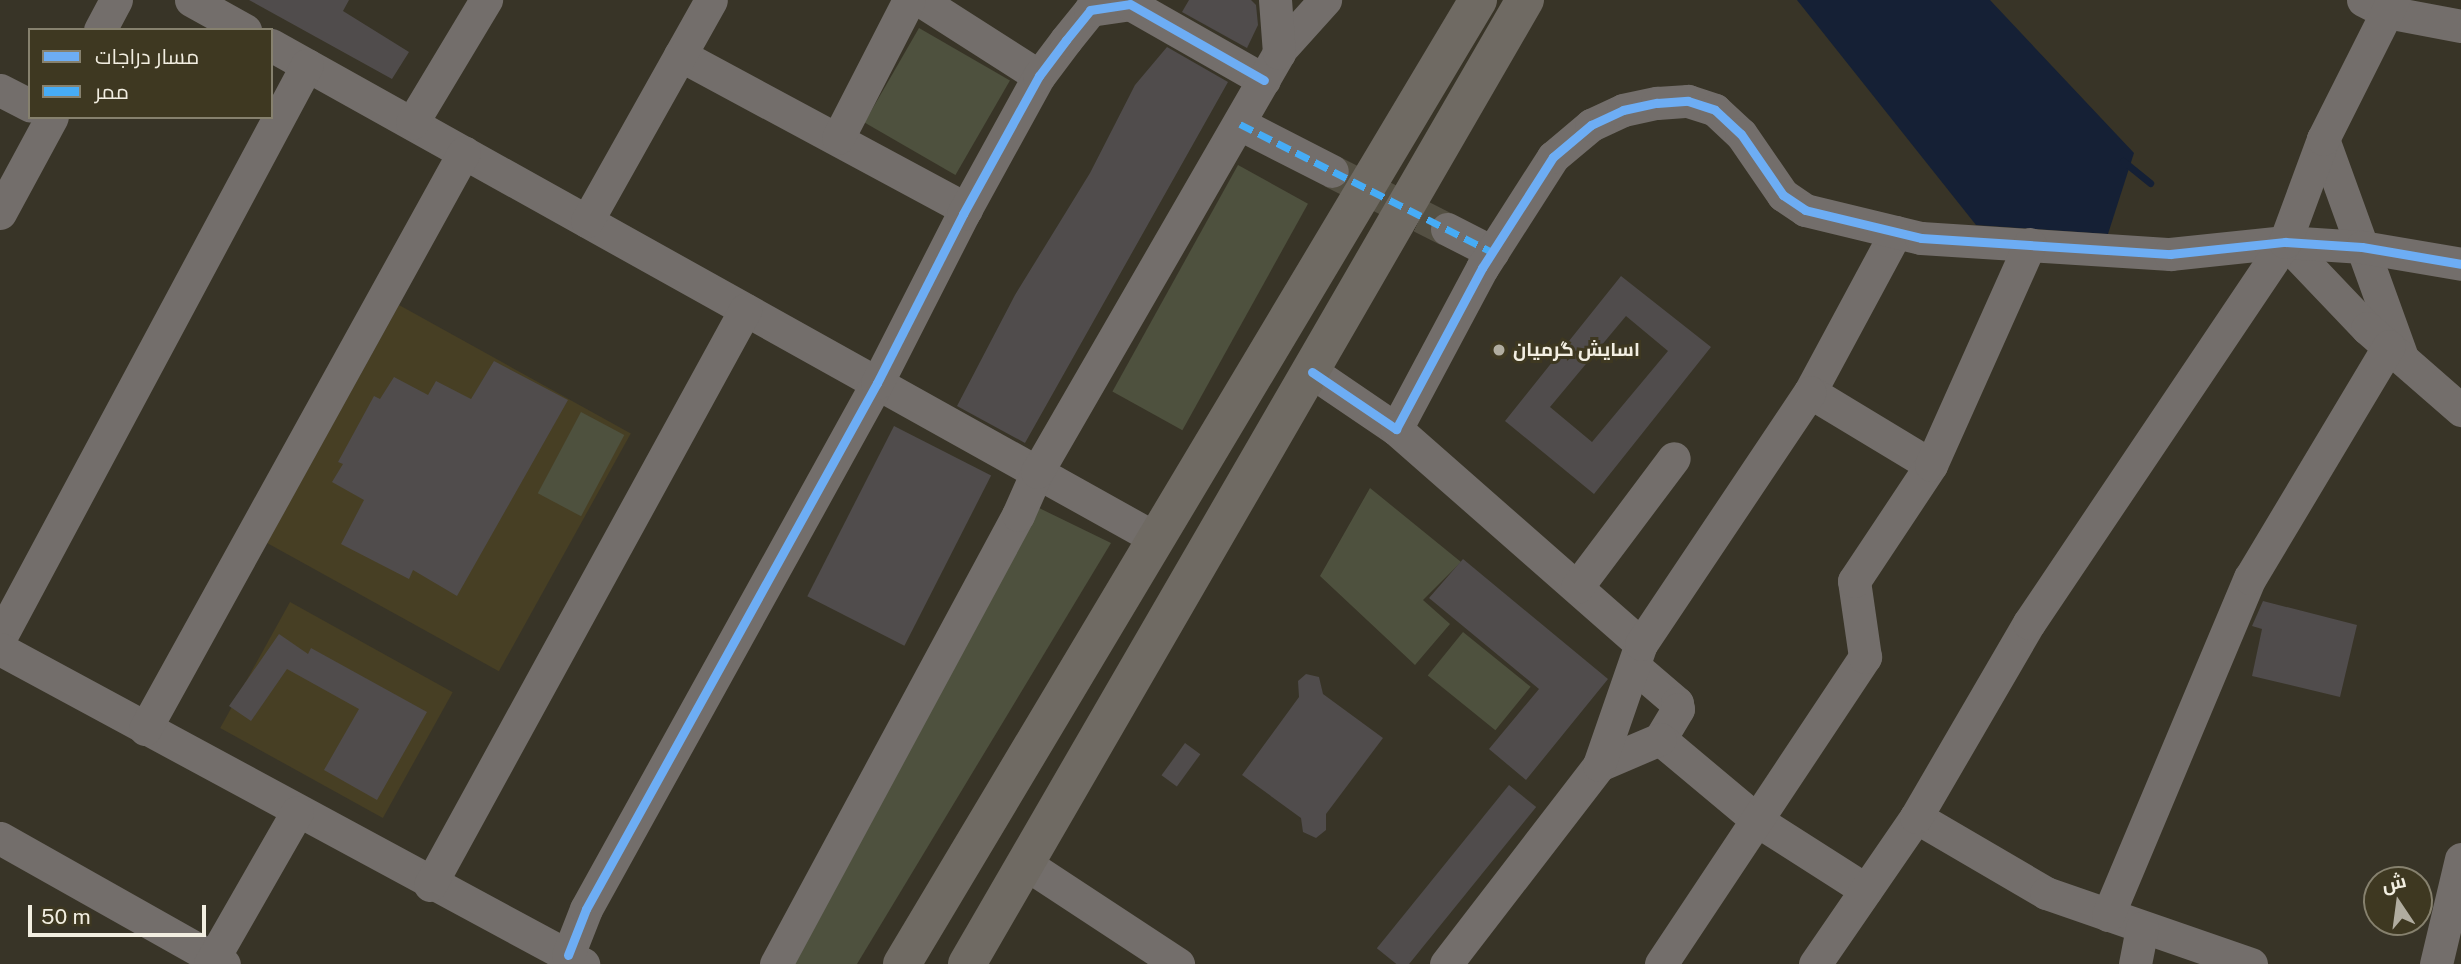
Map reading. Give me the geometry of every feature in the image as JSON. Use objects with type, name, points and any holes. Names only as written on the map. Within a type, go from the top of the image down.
[{"type":"highway","points":[[902,964],[1478,0]]},
{"type":"highway","points":[[967,964],[1525,0]]},
{"type":"highway","points":[[1440,65],[1474,88]]},
{"type":"street","points":[[101,28],[116,0]]},
{"type":"street","points":[[191,0],[243,18]]},
{"type":"street","points":[[412,123],[485,0]]},
{"type":"street","points":[[587,221],[711,0]]},
{"type":"street","points":[[838,138],[909,0]]},
{"type":"street","points":[[920,0],[1039,76]]},
{"type":"street","points":[[1275,0],[1279,51]]},
{"type":"street","points":[[776,964],[1018,515],[1037,472],[1240,124],[1279,51],[1325,0]]},
{"type":"street","points":[[0,649],[430,885],[576,960],[586,909],[877,383],[965,209],[1039,76],[1090,10],[1130,4],[1264,80]]},
{"type":"street","points":[[1815,964],[1916,817],[2029,623],[2286,242],[2323,139],[2381,4],[2461,26]]},
{"type":"street","points":[[273,46],[1155,538]]},
{"type":"street","points":[[680,55],[965,209]]},
{"type":"street","points":[[0,638],[307,65]]},
{"type":"street","points":[[0,90],[28,104]]},
{"type":"street","points":[[1396,429],[1492,252],[1553,157],[1591,125],[1623,110],[1688,101],[1715,110],[1741,134],[1767,177],[1805,210],[1896,232],[2169,254],[2286,242],[2362,247],[2461,264]]},
{"type":"street","points":[[0,213],[51,119]]},
{"type":"street","points":[[1240,124],[1332,171]]},
{"type":"street","points":[[2323,139],[2362,247],[2395,351]]},
{"type":"street","points":[[145,729],[464,152]]},
{"type":"street","points":[[1447,229],[1492,252]]},
{"type":"street","points":[[1446,964],[1599,765],[1638,656],[1810,392],[1896,232]]},
{"type":"street","points":[[2286,242],[2395,351],[2461,410]]},
{"type":"street","points":[[1661,964],[1866,657],[1854,581],[1931,465],[2030,244]]},
{"type":"street","points":[[430,885],[746,310]]},
{"type":"street","points":[[2108,915],[2250,578],[2395,351]]},
{"type":"street","points":[[1312,372],[1396,429],[1577,587],[1677,704],[1678,709],[1660,739],[1599,765]]},
{"type":"street","points":[[1810,392],[1931,465]]},
{"type":"street","points":[[1577,587],[1674,458]]},
{"type":"street","points":[[1660,739],[1758,821],[1866,890]]},
{"type":"street","points":[[0,838],[216,962],[297,812]]},
{"type":"street","points":[[1916,817],[2046,893],[2251,964]]},
{"type":"street","points":[[2436,964],[2461,859]]},
{"type":"street","points":[[1026,864],[1178,964]]},
{"type":"street","points":[[2135,964],[2141,928]]},
{"type":"shaded area","points":[[399,305],[631,433],[499,671],[267,543]]},
{"type":"shaded area","points":[[290,602],[453,692],[383,818],[220,728]]},
{"type":"green space","points":[[919,28],[1010,80],[955,175],[864,122]]},
{"type":"green space","points":[[1238,165],[1308,204],[1182,430],[1112,392]]},
{"type":"green space","points":[[581,412],[624,435],[581,516],[538,493]]},
{"type":"green space","points":[[1370,488],[1461,562],[1423,600],[1450,624],[1415,665],[1320,576]]},
{"type":"green space","points":[[1037,507],[1111,543],[857,964],[794,964]]},
{"type":"green space","points":[[1463,632],[1531,687],[1495,730],[1428,676]]},
{"type":"water","points":[[1797,0],[1990,0],[2134,153],[2108,234],[1976,225]]},
{"type":"building","points":[[249,0],[349,0],[343,11],[409,52],[392,79]]},
{"type":"building","points":[[1189,0],[1251,0],[1256,5],[1258,25],[1247,48],[1182,12]]},
{"type":"building","points":[[1167,47],[1228,82],[1025,443],[957,406],[1015,295],[1090,173],[1135,85]]},
{"type":"building","points":[[1621,276],[1711,347],[1594,494],[1505,421]],"holes":[[[1626,316],[1668,351],[1592,442],[1550,407]]]},
{"type":"building","points":[[494,361],[568,400],[457,596],[413,570],[409,579],[341,544],[364,500],[332,482],[343,464],[338,462],[374,396],[380,399],[394,377],[428,395],[436,381],[471,399]]},
{"type":"building","points":[[894,426],[991,475],[904,646],[807,596]]},
{"type":"building","points":[[1463,559],[1608,679],[1526,780],[1489,749],[1539,689],[1429,598]]},
{"type":"building","points":[[2263,601],[2357,625],[2340,697],[2252,676],[2262,629],[2252,626]]},
{"type":"building","points":[[279,634],[308,654],[311,648],[427,712],[377,800],[324,770],[359,709],[287,669],[251,721],[229,706]]},
{"type":"building","points":[[1306,674],[1319,677],[1323,694],[1383,738],[1326,814],[1326,830],[1316,838],[1303,832],[1301,818],[1242,775],[1299,697],[1298,681]]},
{"type":"building","points":[[1185,743],[1200,754],[1177,787],[1161,775]]},
{"type":"building","points":[[1509,785],[1536,807],[1409,964],[1396,964],[1377,948]]},
{"type":"waterway","points":[[2123,161],[2150,183]]},
{"type":"tunnel","points":[[1332,171],[1447,229]]},
{"type":"marked path","points":[[1240,124],[1492,252]]},
{"type":"cycle path","points":[[568,955],[586,909],[877,383],[963,214],[1039,76],[1066,40],[1090,10],[1130,4],[1264,80]]},
{"type":"cycle path","points":[[1312,372],[1396,429],[1482,268],[1553,157],[1591,125],[1623,110],[1657,103],[1688,101],[1715,110],[1741,134],[1783,195],[1805,210],[1921,238],[2170,254],[2285,242],[2362,247],[2461,264]]},
{"type":"place","name":"اسايش گرميان","points":[[1499,350]]}]
